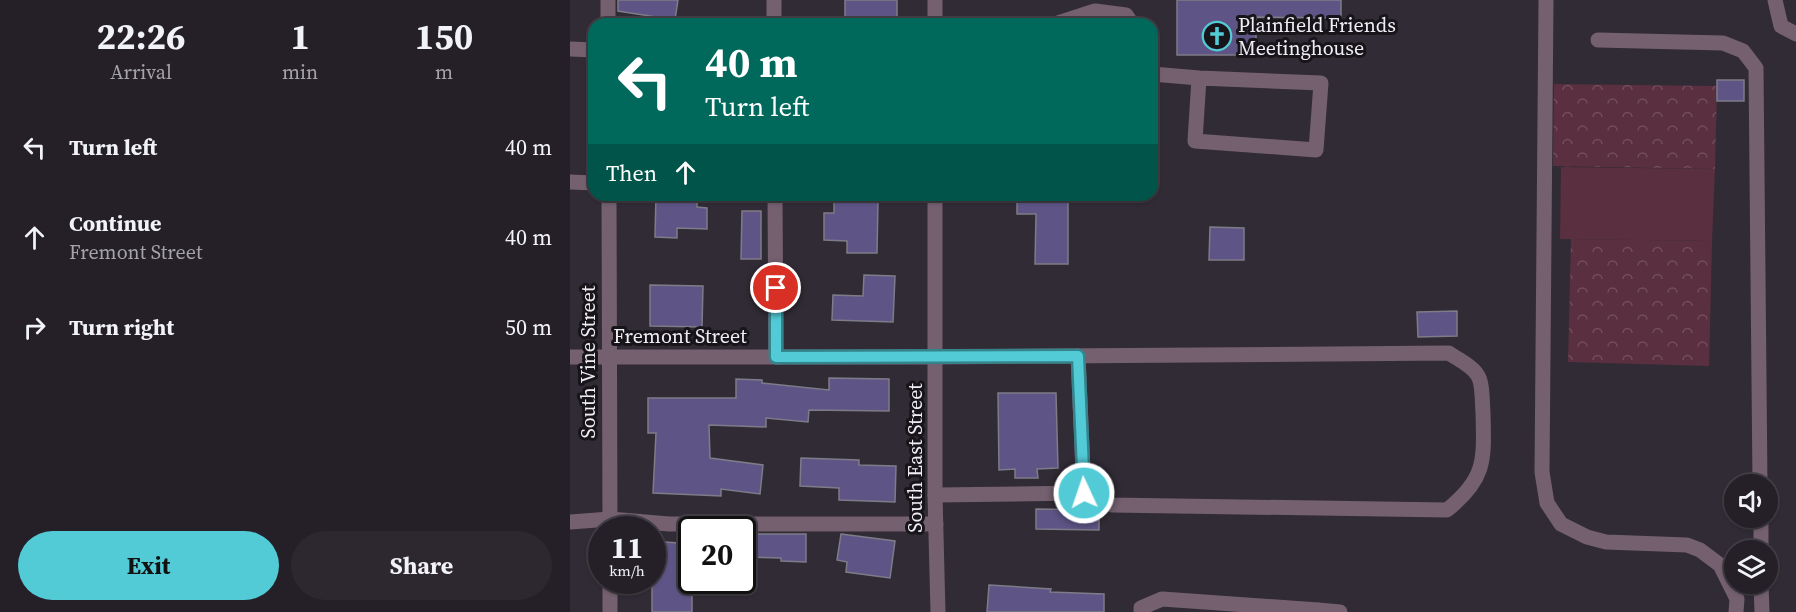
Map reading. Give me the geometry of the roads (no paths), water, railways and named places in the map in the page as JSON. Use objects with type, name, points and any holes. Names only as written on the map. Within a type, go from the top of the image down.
[{"type":"street","points":[[608,0],[608,18]]},
{"type":"street","points":[[774,0],[774,18]]},
{"type":"street","points":[[935,0],[935,18]]},
{"type":"street","points":[[1546,0],[1542,472],[1547,503],[1561,524],[1587,537],[1606,542],[1687,545],[1700,550],[1720,565],[1737,599],[1736,612]]},
{"type":"street","points":[[1776,0],[1781,26],[1796,34]]},
{"type":"street","points":[[1073,18],[1095,11],[1126,15],[1128,18]]},
{"type":"street","points":[[1598,40],[1723,43],[1743,51],[1756,68],[1760,474]]},
{"type":"street","points":[[570,49],[588,50]]},
{"type":"street","points":[[1158,75],[1321,83],[1316,150],[1194,141],[1198,78]]},
{"type":"street","points":[[570,182],[588,183]]},
{"type":"street","name":"South Vine Street","points":[[609,201],[610,516]]},
{"type":"street","points":[[775,201],[776,357]]},
{"type":"street","name":"South East Street","points":[[935,201],[935,495],[938,612]]},
{"type":"street","name":"Fremont Street","points":[[570,357],[1449,353],[1478,376],[1482,397],[1484,456],[1479,475],[1461,499],[1447,510],[1112,505],[1084,493]]},
{"type":"street","points":[[935,495],[1084,493],[1078,356]]},
{"type":"street","points":[[570,522],[588,523]]},
{"type":"street","points":[[666,524],[936,524]]},
{"type":"street","points":[[610,594],[610,612]]},
{"type":"street","points":[[1761,594],[1762,612]]},
{"type":"street","points":[[1141,612],[1142,608],[1162,599],[1340,612]]},
{"type":"place","name":"Plainfield Friends Meetinghouse","points":[[1217,36]]}]
